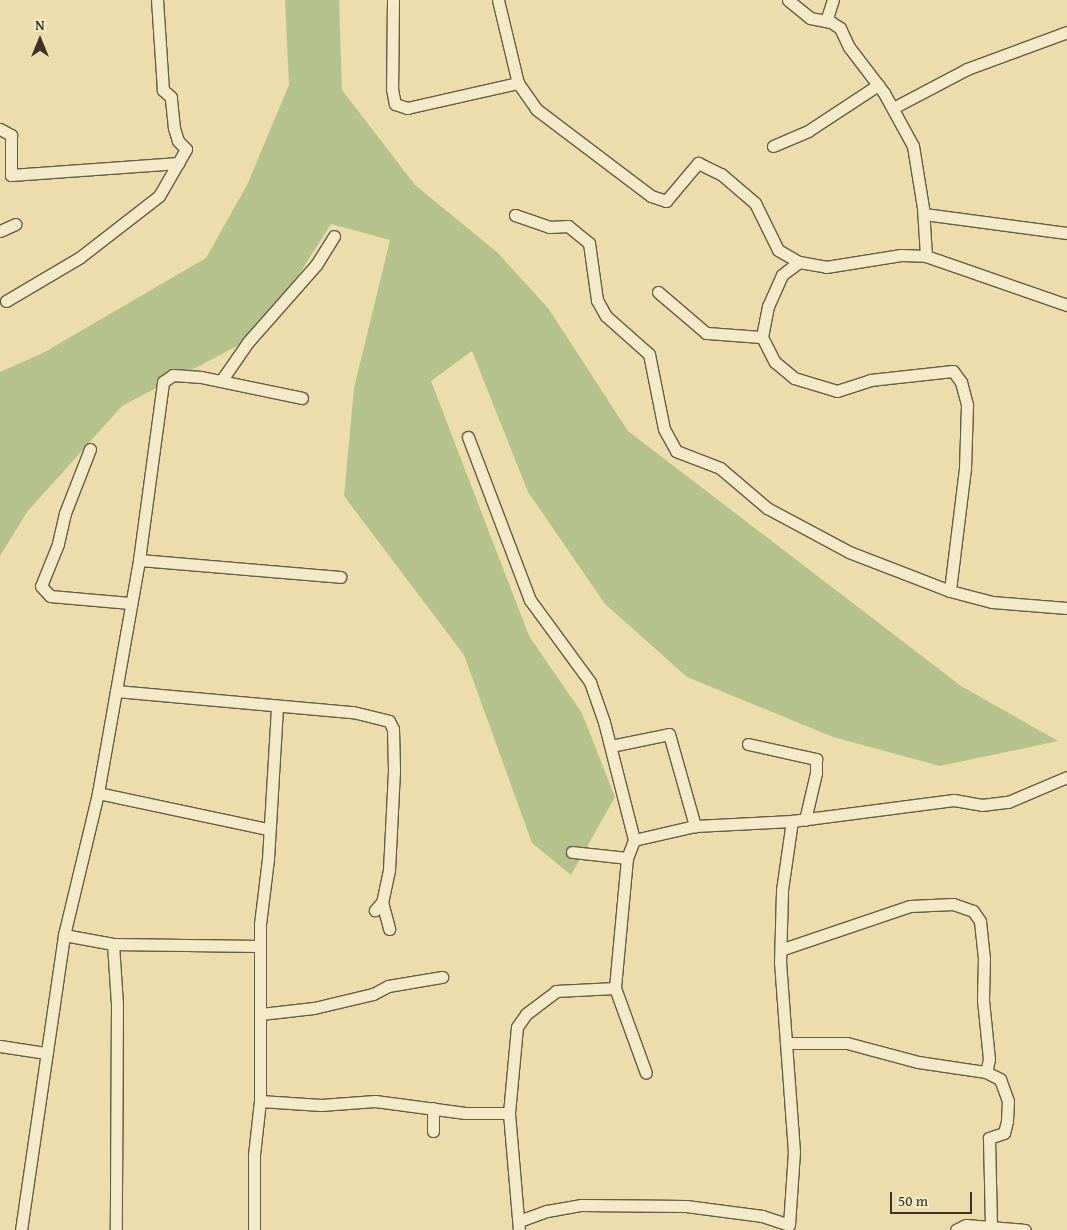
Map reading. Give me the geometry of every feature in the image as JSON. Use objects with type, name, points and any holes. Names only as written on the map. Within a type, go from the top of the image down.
[{"type":"street","points":[[6,301],[79,258],[159,196],[179,163],[186,149],[178,141],[174,128],[171,97],[162,90],[158,0]]},
{"type":"street","points":[[392,0],[392,89],[395,104],[407,108],[518,83]]},
{"type":"street","points":[[498,0],[518,83],[543,115],[651,196],[666,200],[698,163],[721,174],[755,203],[778,250],[799,262],[826,267],[901,256],[926,256],[1067,305]]},
{"type":"street","points":[[788,0],[810,18],[826,21],[840,28],[849,47],[893,108],[913,146],[924,214],[926,256]]},
{"type":"street","points":[[826,21],[833,0]]},
{"type":"street","points":[[893,108],[967,69],[1067,32]]},
{"type":"street","points":[[773,146],[808,131],[878,85]]},
{"type":"street","points":[[0,128],[11,135],[11,175],[179,163]]},
{"type":"street","points":[[924,214],[1067,233]]},
{"type":"street","points":[[515,215],[549,227],[568,226],[589,243],[597,300],[606,316],[649,354],[664,429],[676,451],[720,468],[767,508],[849,552],[950,591],[992,602],[1067,608]]},
{"type":"street","points":[[0,231],[16,224]]},
{"type":"street","points":[[221,381],[248,342],[316,265],[334,236]]},
{"type":"street","points":[[799,262],[782,275],[768,306],[762,337],[775,362],[794,378],[822,389],[837,391],[870,380],[953,371],[961,382],[967,404],[961,520],[950,591]]},
{"type":"street","points":[[658,292],[706,333],[762,337]]},
{"type":"street","points":[[22,1230],[64,935],[98,793],[139,560],[163,382],[173,375],[221,381],[302,398]]},
{"type":"street","points":[[468,437],[530,600],[590,682],[611,746],[634,840],[627,858],[616,988],[646,1073]]},
{"type":"street","points":[[90,449],[65,513],[58,544],[41,586],[50,596],[130,603]]},
{"type":"street","points":[[139,560],[340,577]]},
{"type":"street","points":[[116,690],[353,712],[389,721],[392,725],[394,771],[389,870],[378,906],[389,930]]},
{"type":"street","points":[[254,1230],[254,1155],[260,1101],[261,1014],[259,946],[268,859],[267,829],[277,706]]},
{"type":"street","points":[[611,746],[669,734],[694,826]]},
{"type":"street","points":[[748,744],[816,759],[816,773],[805,820]]},
{"type":"street","points":[[634,840],[694,826],[805,820],[954,800],[982,805],[1008,802],[1067,777]]},
{"type":"street","points":[[98,793],[267,829]]},
{"type":"street","points":[[616,988],[556,991],[526,1014],[514,1038],[509,1113],[519,1226],[547,1211],[581,1205],[677,1206],[762,1216],[788,1227],[794,1152],[780,963],[782,949],[782,890],[792,821]]},
{"type":"street","points":[[572,852],[627,858]]},
{"type":"street","points":[[782,949],[910,906],[953,904],[972,910],[980,921],[984,958],[983,1000],[989,1060],[986,1072]]},
{"type":"street","points":[[64,935],[113,944],[259,946]]},
{"type":"street","points":[[113,944],[117,1004],[116,1230]]},
{"type":"street","points":[[261,1014],[314,1008],[374,994],[388,986],[442,977]]},
{"type":"street","points":[[787,1043],[847,1043],[918,1062],[986,1072],[1000,1080],[1008,1101],[1004,1133],[989,1138],[987,1152],[991,1227]]},
{"type":"street","points":[[0,1046],[46,1053]]},
{"type":"street","points":[[260,1101],[321,1105],[375,1101],[433,1108],[509,1113]]},
{"type":"street","points":[[433,1108],[433,1131]]},
{"type":"street","points":[[956,1230],[966,1225],[1025,1230]]},
{"type":"green space","points":[[285,0],[339,0],[342,90],[415,185],[498,253],[548,308],[628,431],[961,686],[1058,741],[940,766],[833,737],[687,677],[605,604],[528,492],[472,351],[431,381],[529,636],[582,713],[615,797],[571,875],[532,843],[464,655],[344,496],[354,388],[390,240],[331,224],[262,333],[122,406],[27,512],[0,556],[0,372],[43,353],[206,258],[247,185],[289,85]]}]
